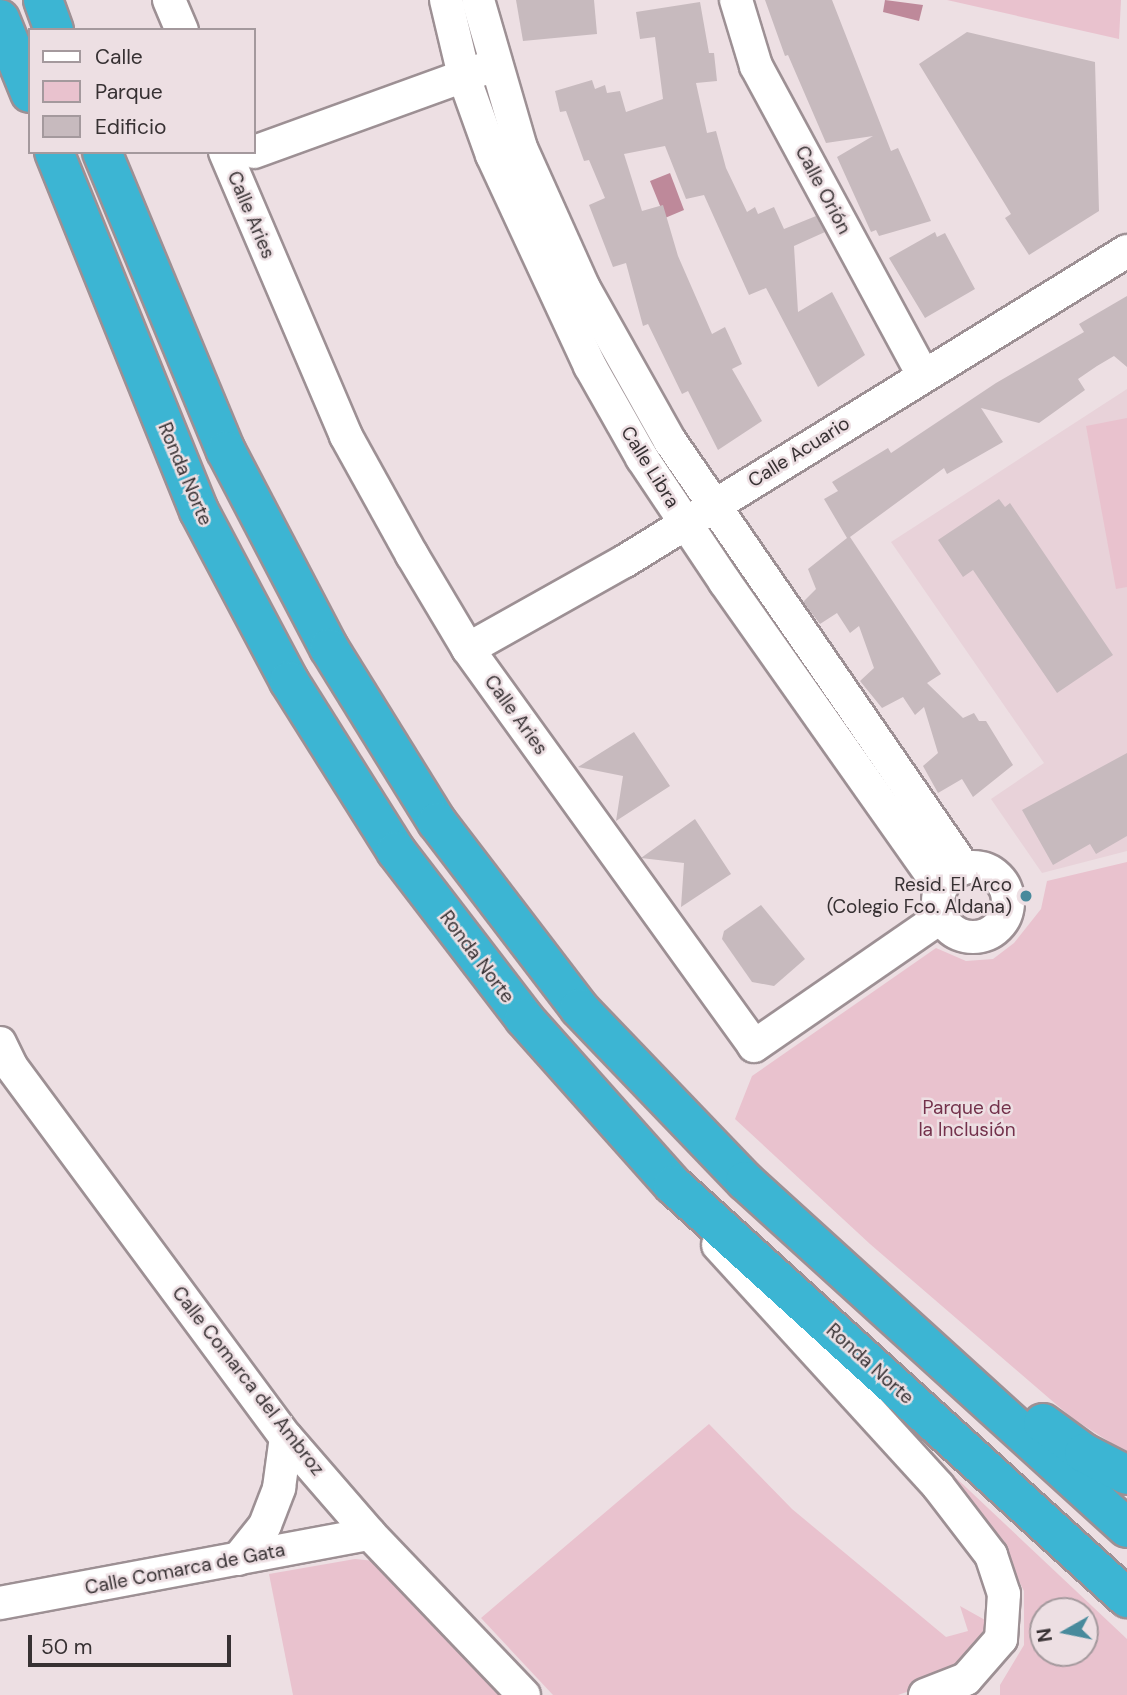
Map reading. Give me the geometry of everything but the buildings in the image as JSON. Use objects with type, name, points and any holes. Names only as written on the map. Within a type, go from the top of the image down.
[{"type":"highway","points":[[43,0],[53,28]]},
{"type":"highway","points":[[0,19],[28,88]]},
{"type":"highway","name":"Ronda Norte","points":[[55,154],[199,511],[289,681],[396,851],[516,1008],[673,1185],[1127,1598]]},
{"type":"highway","points":[[103,154],[226,451],[329,648],[437,822],[579,1008],[745,1181],[1127,1528]]},
{"type":"highway","points":[[860,1288],[932,1334],[1084,1453],[1127,1475]]},
{"type":"street","name":"Calle Libra","points":[[446,0],[464,75],[513,204],[590,366],[685,522],[948,891]]},
{"type":"street","name":"Calle Libra","points":[[478,0],[494,65],[521,148],[584,288],[670,441],[713,506],[948,891]]},
{"type":"street","name":"Calle Orión","points":[[736,0],[756,66],[923,375]]},
{"type":"street","points":[[256,149],[494,65]]},
{"type":"street","name":"Calle Aries","points":[[240,155],[346,436],[468,649],[754,1046],[948,891]]},
{"type":"street","name":"Calle Acuario","points":[[468,649],[625,561],[1127,251]]},
{"type":"street","name":"Calle Comarca del Ambroz","points":[[0,1043],[11,1066],[286,1437],[370,1534],[524,1695]]},
{"type":"street","points":[[673,1185],[729,1259],[938,1486],[991,1555],[1004,1594],[1001,1639],[966,1679],[925,1695]]},
{"type":"street","points":[[239,1559],[265,1525],[279,1488],[286,1437]]},
{"type":"street","name":"Calle Comarca de Gata","points":[[0,1604],[370,1534]]},
{"type":"shaded area","points":[[885,0],[923,5],[919,21],[883,12]]},
{"type":"shaded area","points":[[670,173],[684,210],[665,218],[650,181]]},
{"type":"shaded area","points":[[1127,389],[1127,851],[1042,873],[991,799],[1044,763],[891,542]]},
{"type":"green space","points":[[947,0],[1121,0],[1119,39]]},
{"type":"green space","points":[[1127,418],[1127,587],[1116,589],[1086,426]]},
{"type":"green space","name":"Parque de la Inclusión","points":[[1127,862],[1127,1453],[1072,1418],[870,1244],[735,1119],[752,1076],[936,948],[966,961],[993,959],[1014,943],[1041,909],[1047,881]]},
{"type":"green space","points":[[709,1424],[792,1509],[946,1637],[968,1631],[960,1606],[994,1625],[979,1654],[935,1682],[898,1695],[553,1695],[481,1618]]},
{"type":"green space","points":[[936,1459],[1082,1597],[1029,1597],[1029,1667],[1099,1667],[1099,1613],[1127,1639],[1127,1695],[1000,1695],[1000,1685],[1024,1645],[1024,1591],[995,1535]]},
{"type":"green space","points":[[355,1559],[375,1561],[513,1695],[293,1695],[269,1574]]},
{"type":"place","name":"Resid. El Arco (Colegio Fco. Aldana)","points":[[1026,896]]}]
